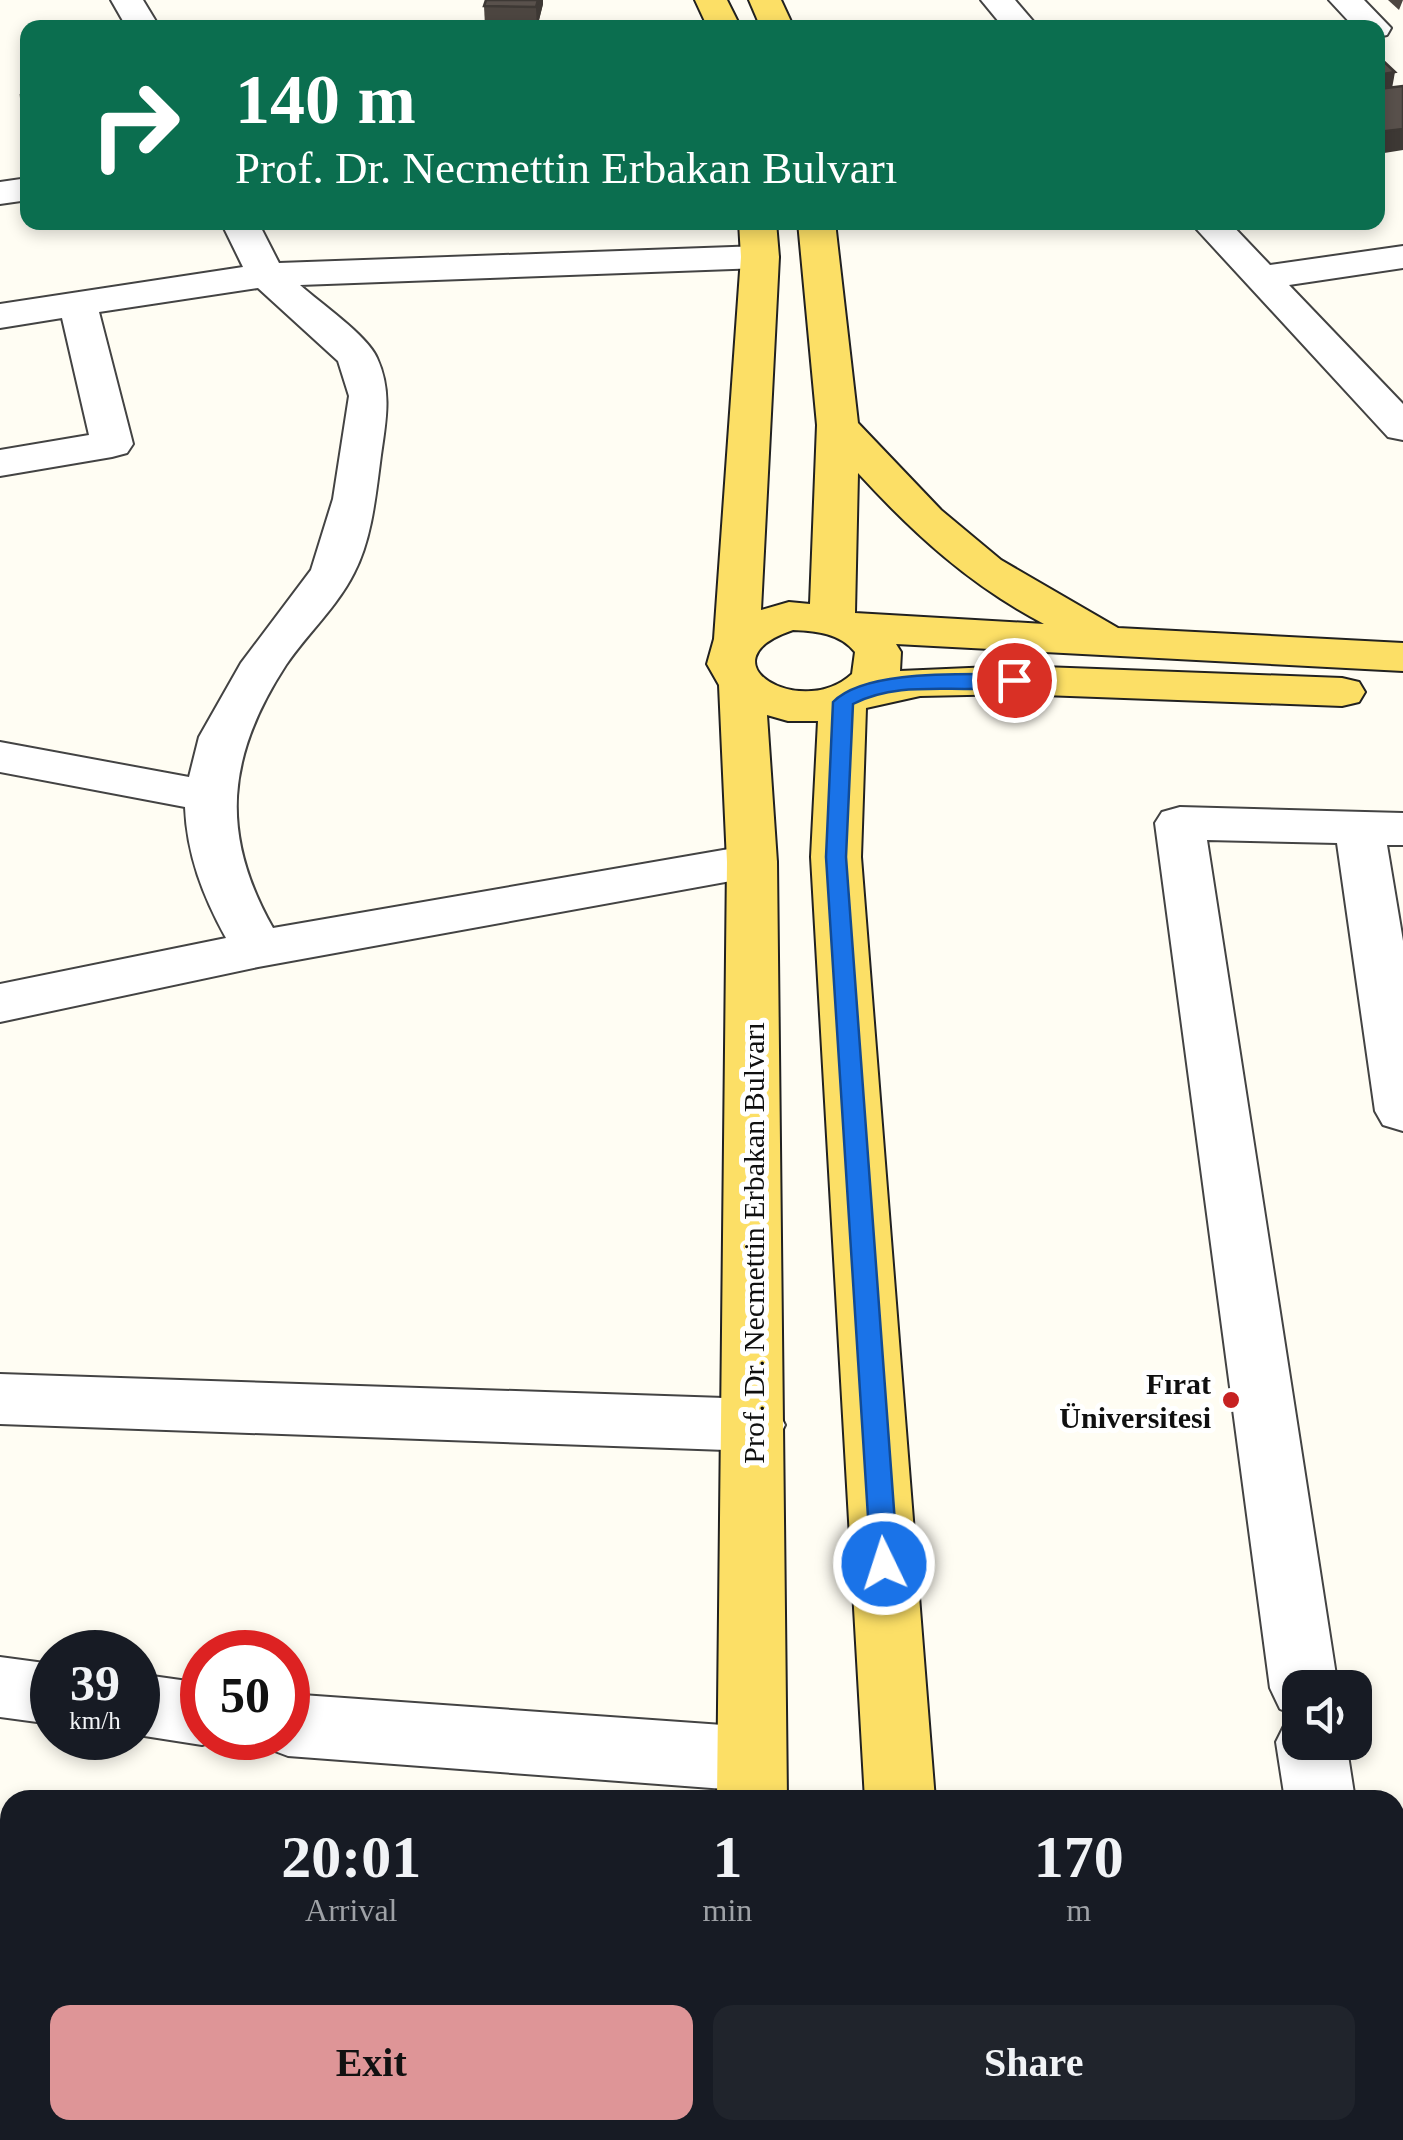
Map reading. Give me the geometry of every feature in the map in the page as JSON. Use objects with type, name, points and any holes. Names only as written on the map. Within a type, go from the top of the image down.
[{"type":"main road","points":[[817,230],[838,426],[842,624]]},
{"type":"main road","name":"Prof. Dr. Necmettin Erbakan Bulvarı","points":[[752,1780],[752,862],[739,663],[759,240]]},
{"type":"main road","points":[[838,426],[894,490],[954,548],[1000,582],[1114,640]]},
{"type":"main road","points":[[1403,657],[842,624],[800,616],[768,620],[739,663],[776,704],[810,707],[920,682],[1014,680],[1403,695]]},
{"type":"main road","points":[[842,624],[868,638],[877,652],[879,666],[873,680],[852,697],[836,857],[899,1790]]},
{"type":"street","points":[[997,0],[1016,20]]},
{"type":"street","points":[[1345,0],[1366,20]]},
{"type":"street","points":[[243,230],[266,275],[357,357],[368,396],[354,499],[334,572],[256,678],[224,737],[209,796],[211,834],[228,895],[258,950]]},
{"type":"street","points":[[1216,230],[1398,416]]},
{"type":"street","points":[[0,316],[266,275],[759,240]]},
{"type":"street","points":[[1261,278],[1403,257]]},
{"type":"street","points":[[0,462],[112,444],[78,304]]},
{"type":"street","points":[[0,757],[209,796]]},
{"type":"street","points":[[1301,1670],[1180,823],[1383,848],[1403,1111]]},
{"type":"street","points":[[0,1003],[258,950],[752,862]]},
{"type":"street","points":[[0,1398],[754,1425]]},
{"type":"street","points":[[0,1687],[30,1691]]},
{"type":"street","points":[[310,1728],[752,1780]]},
{"type":"street","points":[[1314,1760],[1319,1790]]},
{"type":"building","points":[[486,0],[538,0],[536,7],[484,6]]},
{"type":"building","points":[[1403,86],[1403,129],[1385,131],[1385,88]]},
{"type":"place","name":"Fırat Üniversitesi","points":[[1231,1400]]},
{"type":"route","points":[[884,1564],[836,857],[843,702],[861,692],[920,682],[1014,680]]}]
